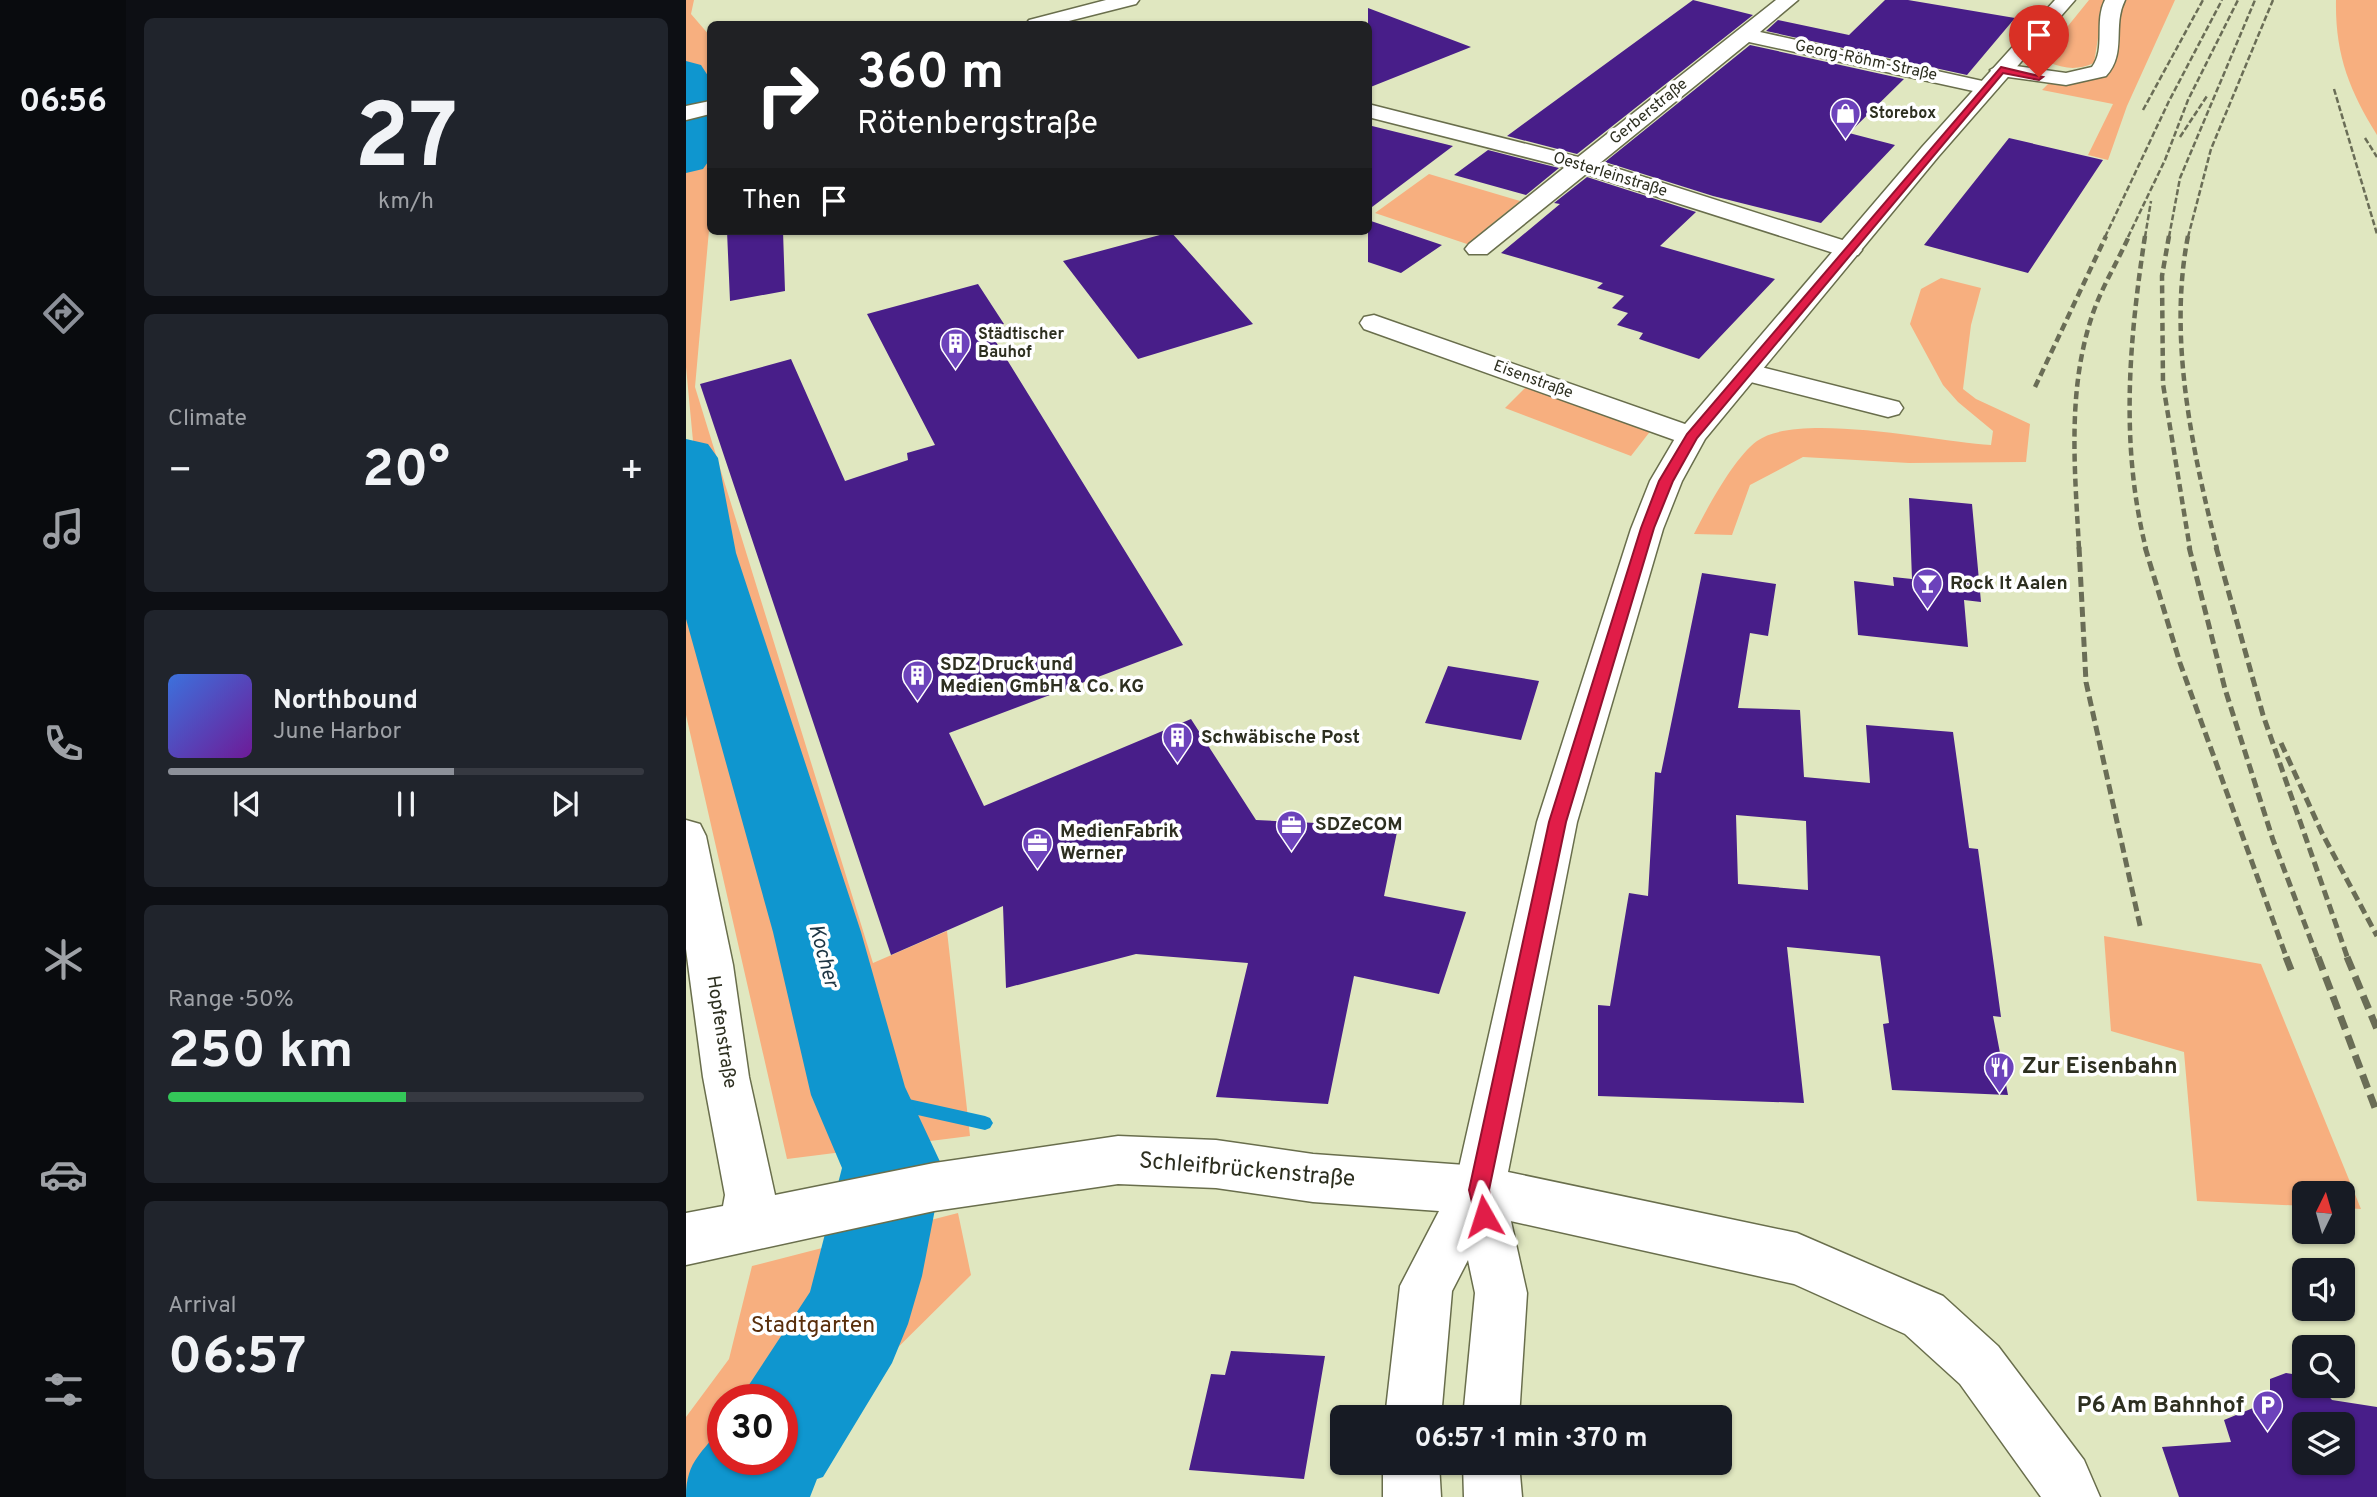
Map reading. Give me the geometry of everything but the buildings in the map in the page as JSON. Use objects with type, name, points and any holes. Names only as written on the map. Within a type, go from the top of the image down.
[{"type":"street","points":[[1049,21],[1129,0]]},
{"type":"street","name":"Gerberstraße","points":[[1478,249],[1788,0]]},
{"type":"street","points":[[1414,1405],[1426,1286],[1479,1190],[1558,822],[1647,528],[1666,481],[1691,436],[2001,70],[2065,0]]},
{"type":"street","points":[[2001,70],[2066,79],[2099,72],[2107,61],[2106,25],[2115,0]]},
{"type":"street","points":[[1082,13],[1104,21]]},
{"type":"street","name":"Georg-Röhm-Straße","points":[[1746,35],[1987,88]]},
{"type":"street","points":[[686,113],[707,109]]},
{"type":"street","name":"Oesterleinstraße","points":[[1372,111],[1583,165],[1849,250]]},
{"type":"street","name":"Eisenstraße","points":[[1374,323],[1691,436]]},
{"type":"street","points":[[1745,372],[1888,408]]},
{"type":"street","name":"Hopfenstraße","points":[[686,836],[711,965],[726,1077],[750,1195],[744,1227]]},
{"type":"street","name":"Schleifbrückenstraße","points":[[744,1227],[934,1187],[1118,1160],[1216,1164],[1313,1178],[1479,1190],[1797,1259],[1924,1315],[1979,1365],[2064,1480],[2071,1497]]},
{"type":"street","points":[[1479,1190],[1501,1293],[1492,1405]]},
{"type":"street","points":[[686,1239],[744,1227]]},
{"type":"street","points":[[1411,1475],[1412,1497]]},
{"type":"street","points":[[1492,1475],[1493,1497]]},
{"type":"green space","points":[[686,0],[694,0],[691,14],[707,33],[707,97],[686,99]]},
{"type":"green space","points":[[2089,0],[2109,0],[2102,13],[2094,63],[2072,68],[2050,63],[2051,47]]},
{"type":"green space","points":[[2123,0],[2175,0],[2127,106],[2108,160],[2088,155],[2113,104],[2042,90],[2052,80],[2090,78]]},
{"type":"green space","points":[[2336,0],[2377,0],[2377,135],[2351,87],[2341,55]]},
{"type":"green space","points":[[707,123],[709,235],[695,387],[873,963],[947,931],[970,1136],[787,1159],[686,715],[686,548],[717,537],[693,441],[686,367],[686,126]]},
{"type":"green space","points":[[1429,174],[1520,201],[1467,244],[1375,213]]},
{"type":"green space","points":[[1941,278],[1981,288],[1971,325],[1963,389],[1976,399],[2030,424],[2026,462],[1909,463],[1803,457],[1750,485],[1732,535],[1694,534],[1739,459],[1757,441],[1777,432],[1835,428],[1991,445],[1993,431],[1958,402],[1943,385],[1910,324],[1921,289]]},
{"type":"green space","points":[[1528,385],[1652,429],[1631,456],[1505,408]]},
{"type":"green space","points":[[2104,936],[2261,964],[2350,1181],[2292,1181],[2292,1205],[2197,1201],[2184,1052],[2111,1031]]},
{"type":"green space","name":"Stadtgarten","points":[[958,1213],[971,1275],[867,1378],[787,1497],[686,1497],[686,1417],[707,1389],[707,1475],[798,1475],[798,1384],[710,1384],[729,1359],[752,1266]]},
{"type":"waterway","name":"Kocher","points":[[686,74],[702,101],[686,159]]},
{"type":"waterway","name":"Kocher","points":[[686,458],[702,553],[817,932],[859,1095],[893,1168],[869,1276],[853,1324],[798,1411]]},
{"type":"waterway","points":[[859,1095],[985,1123]]},
{"type":"waterway","name":"Kocher","points":[[737,1497],[758,1475]]},
{"type":"railway","points":[[2143,110],[2203,0]]},
{"type":"railway","points":[[2105,237],[2169,101],[2222,0]]},
{"type":"railway","points":[[2128,237],[2165,160],[2188,100],[2238,0]]},
{"type":"railway","points":[[2169,237],[2180,178],[2255,0]]},
{"type":"railway","points":[[2188,237],[2211,149],[2273,0]]},
{"type":"railway","points":[[2334,89],[2377,234]]},
{"type":"railway","points":[[2180,137],[2207,96]]},
{"type":"railway","points":[[2365,138],[2377,157]]},
{"type":"railway","points":[[2145,237],[2151,201]]},
{"type":"railway","points":[[2035,387],[2106,236]]},
{"type":"railway","points":[[2079,549],[2074,433],[2078,376],[2083,347],[2095,308],[2129,236]]},
{"type":"railway","points":[[2145,236],[2131,354],[2130,432],[2138,510],[2146,549]]},
{"type":"railway","points":[[2169,236],[2162,276],[2163,384],[2190,549]]},
{"type":"railway","points":[[2188,236],[2182,275],[2182,353],[2192,433],[2217,549]]},
{"type":"railway","points":[[2079,547],[2086,682],[2141,930]]},
{"type":"railway","points":[[2145,547],[2180,663],[2287,959]]},
{"type":"railway","points":[[2189,547],[2225,689],[2273,840],[2318,959]]},
{"type":"railway","points":[[2216,547],[2263,715],[2348,959]]},
{"type":"railway","points":[[2281,743],[2322,833],[2377,936]]},
{"type":"railway","points":[[2286,957],[2293,975]]},
{"type":"railway","points":[[2318,957],[2377,1113]]},
{"type":"railway","points":[[2347,957],[2377,1029]]},
{"type":"place","name":"Storebox","points":[[1846,141]]},
{"type":"place","name":"Städtischer Bauhof","points":[[955,371]]},
{"type":"place","name":"Rock It Aalen","points":[[1927,611]]},
{"type":"place","name":"SDZ Druck und Medien GmbH & Co. KG","points":[[917,703]]},
{"type":"place","name":"Schwäbische Post","points":[[1178,765]]},
{"type":"place","name":"SDZeCOM","points":[[1292,852]]},
{"type":"place","name":"MedienFabrik Werner","points":[[1037,870]]},
{"type":"place","name":"Zur Eisenbahn","points":[[1999,1094]]},
{"type":"place","name":"P6 Am Bahnhof","points":[[2267,1433]]},
{"type":"route","points":[[1484,1216],[1479,1190],[1558,822],[1647,528],[1666,481],[1691,436],[2001,70],[2039,77]]}]
